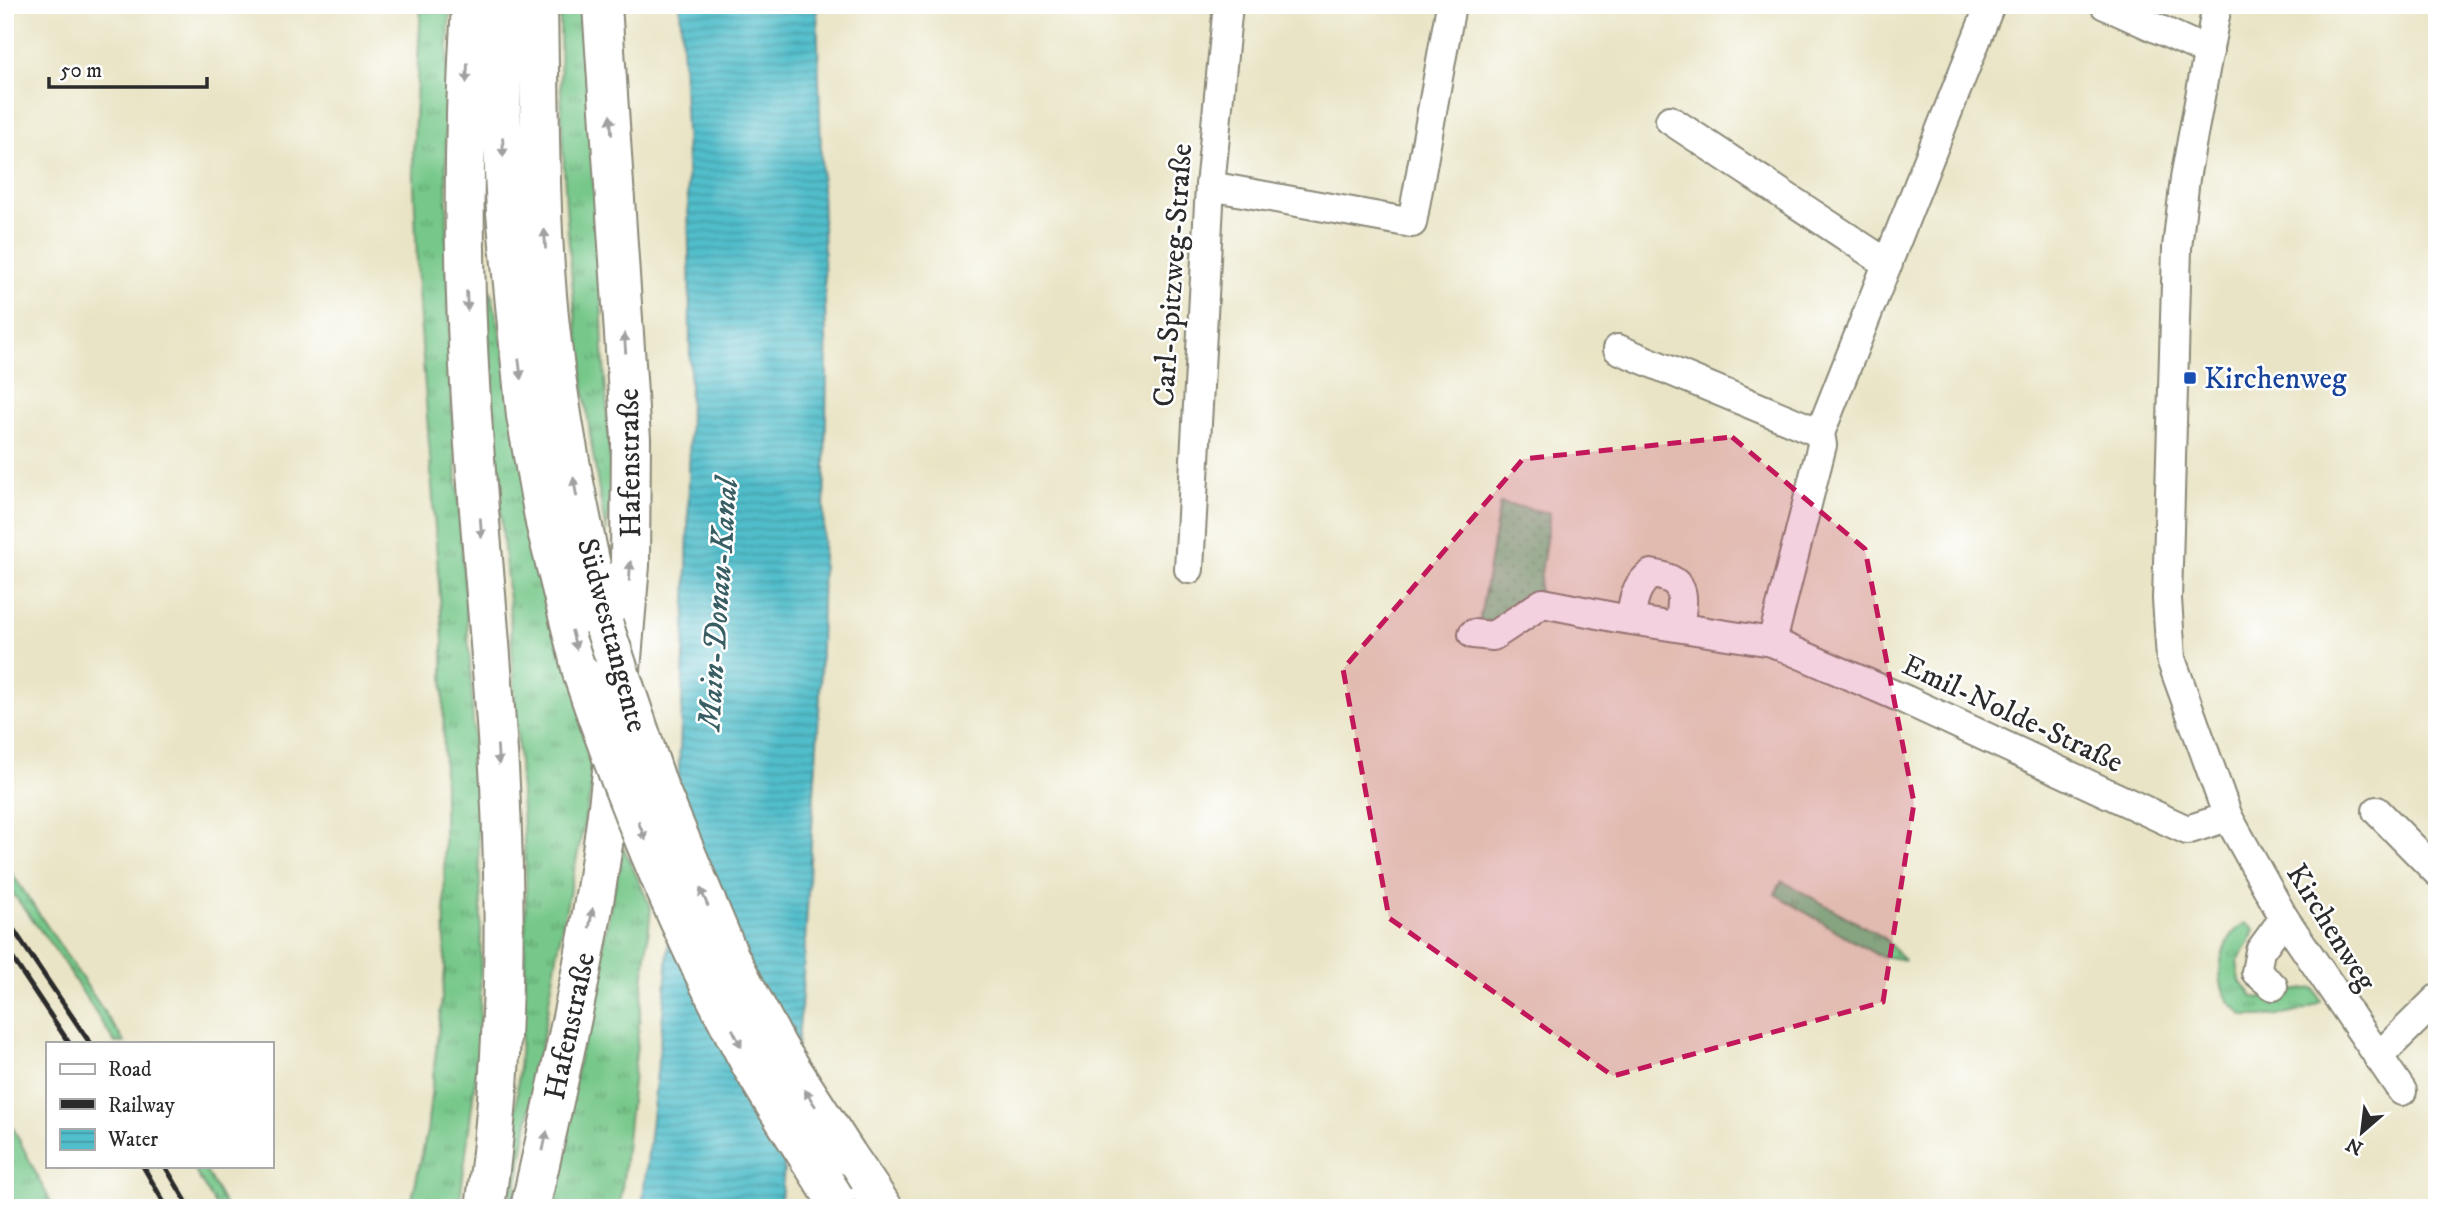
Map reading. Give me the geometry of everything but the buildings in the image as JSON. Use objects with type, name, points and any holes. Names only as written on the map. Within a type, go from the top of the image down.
[{"type":"highway","name":"Hafenstraße","points":[[471,5],[467,78],[466,297],[500,785],[503,899],[500,1043],[485,1208]]},
{"type":"highway","name":"Südwesttangente","points":[[504,5],[501,106],[506,213],[569,452],[604,626],[658,786],[730,958],[778,1048],[883,1208]]},
{"type":"highway","name":"Südwesttangente","points":[[538,5],[526,416],[545,523],[583,676],[603,736],[662,881],[704,973],[751,1064],[841,1208]]},
{"type":"highway","name":"Hafenstraße","points":[[530,1208],[587,939],[606,827],[630,565],[631,439],[602,5]]},
{"type":"street","name":"Carl-Spitzweg-Straße","points":[[1190,559],[1210,186],[1228,5]]},
{"type":"street","points":[[1210,186],[1412,223],[1451,5]]},
{"type":"street","points":[[1772,642],[1822,445],[1820,433],[1990,5]]},
{"type":"street","points":[[2105,5],[2209,52]]},
{"type":"street","name":"Kirchenweg","points":[[2217,5],[2185,178],[2177,248],[2167,599],[2171,659],[2228,817],[2253,850],[2284,918],[2402,1091]]},
{"type":"street","points":[[1670,120],[1888,264]]},
{"type":"street","points":[[1618,349],[1820,433]]},
{"type":"street","points":[[1631,619],[1636,591],[1651,573],[1666,576],[1678,584],[1684,595],[1679,627]]},
{"type":"street","name":"Emil-Nolde-Straße","points":[[1473,634],[1493,636],[1543,603],[1772,642],[1906,700],[2187,830],[2228,817]]},
{"type":"street","points":[[2377,811],[2437,872]]},
{"type":"street","points":[[2273,986],[2256,972],[2260,951],[2284,918]]},
{"type":"street","points":[[2378,1057],[2437,999]]},
{"type":"highlighted area","points":[[1732,437],[1865,549],[1914,803],[1883,1002],[1613,1076],[1389,918],[1343,669],[1523,459]]},
{"type":"green space","points":[[421,5],[450,5],[445,114],[451,395],[471,676],[481,905],[480,1042],[459,1208],[410,1208],[427,1131],[445,970],[443,641],[418,290],[413,155]]},
{"type":"green space","points":[[560,5],[586,5],[612,484],[606,533],[586,402],[571,270],[562,137]]},
{"type":"green space","points":[[491,290],[596,767],[562,928],[515,1195],[511,1197],[509,1193],[524,1004],[526,877],[509,600],[492,424],[488,344],[488,305]]},
{"type":"green space","points":[[1500,503],[1550,513],[1537,600],[1496,626],[1479,624]]},
{"type":"green space","points":[[623,847],[651,907],[620,1208],[548,1208]]},
{"type":"green space","points":[[5,863],[124,1042],[114,1042],[58,954],[5,883]]},
{"type":"green space","points":[[1782,881],[1883,937],[1904,960],[1877,955],[1775,894]]},
{"type":"green space","points":[[2245,923],[2254,929],[2250,942],[2237,962],[2240,981],[2254,997],[2274,999],[2291,991],[2314,988],[2321,1001],[2294,1013],[2264,1016],[2244,1016],[2232,1005],[2224,991],[2220,969],[2230,938]]},
{"type":"green space","points":[[5,1112],[48,1197],[54,1208],[5,1208]]},
{"type":"green space","points":[[193,1168],[204,1168],[227,1208],[217,1208]]},
{"type":"water","name":"Main-Donau-Kanal","points":[[680,5],[817,5],[827,373],[820,696],[801,1009],[780,1208],[642,1208],[666,979],[686,614],[689,249]]},
{"type":"railway","points":[[5,917],[89,1042]]},
{"type":"railway","points":[[5,947],[68,1042]]},
{"type":"railway","points":[[144,1168],[167,1208]]},
{"type":"railway","points":[[166,1168],[190,1208]]},
{"type":"place","name":"Kirchenweg","points":[[2190,378]]}]
